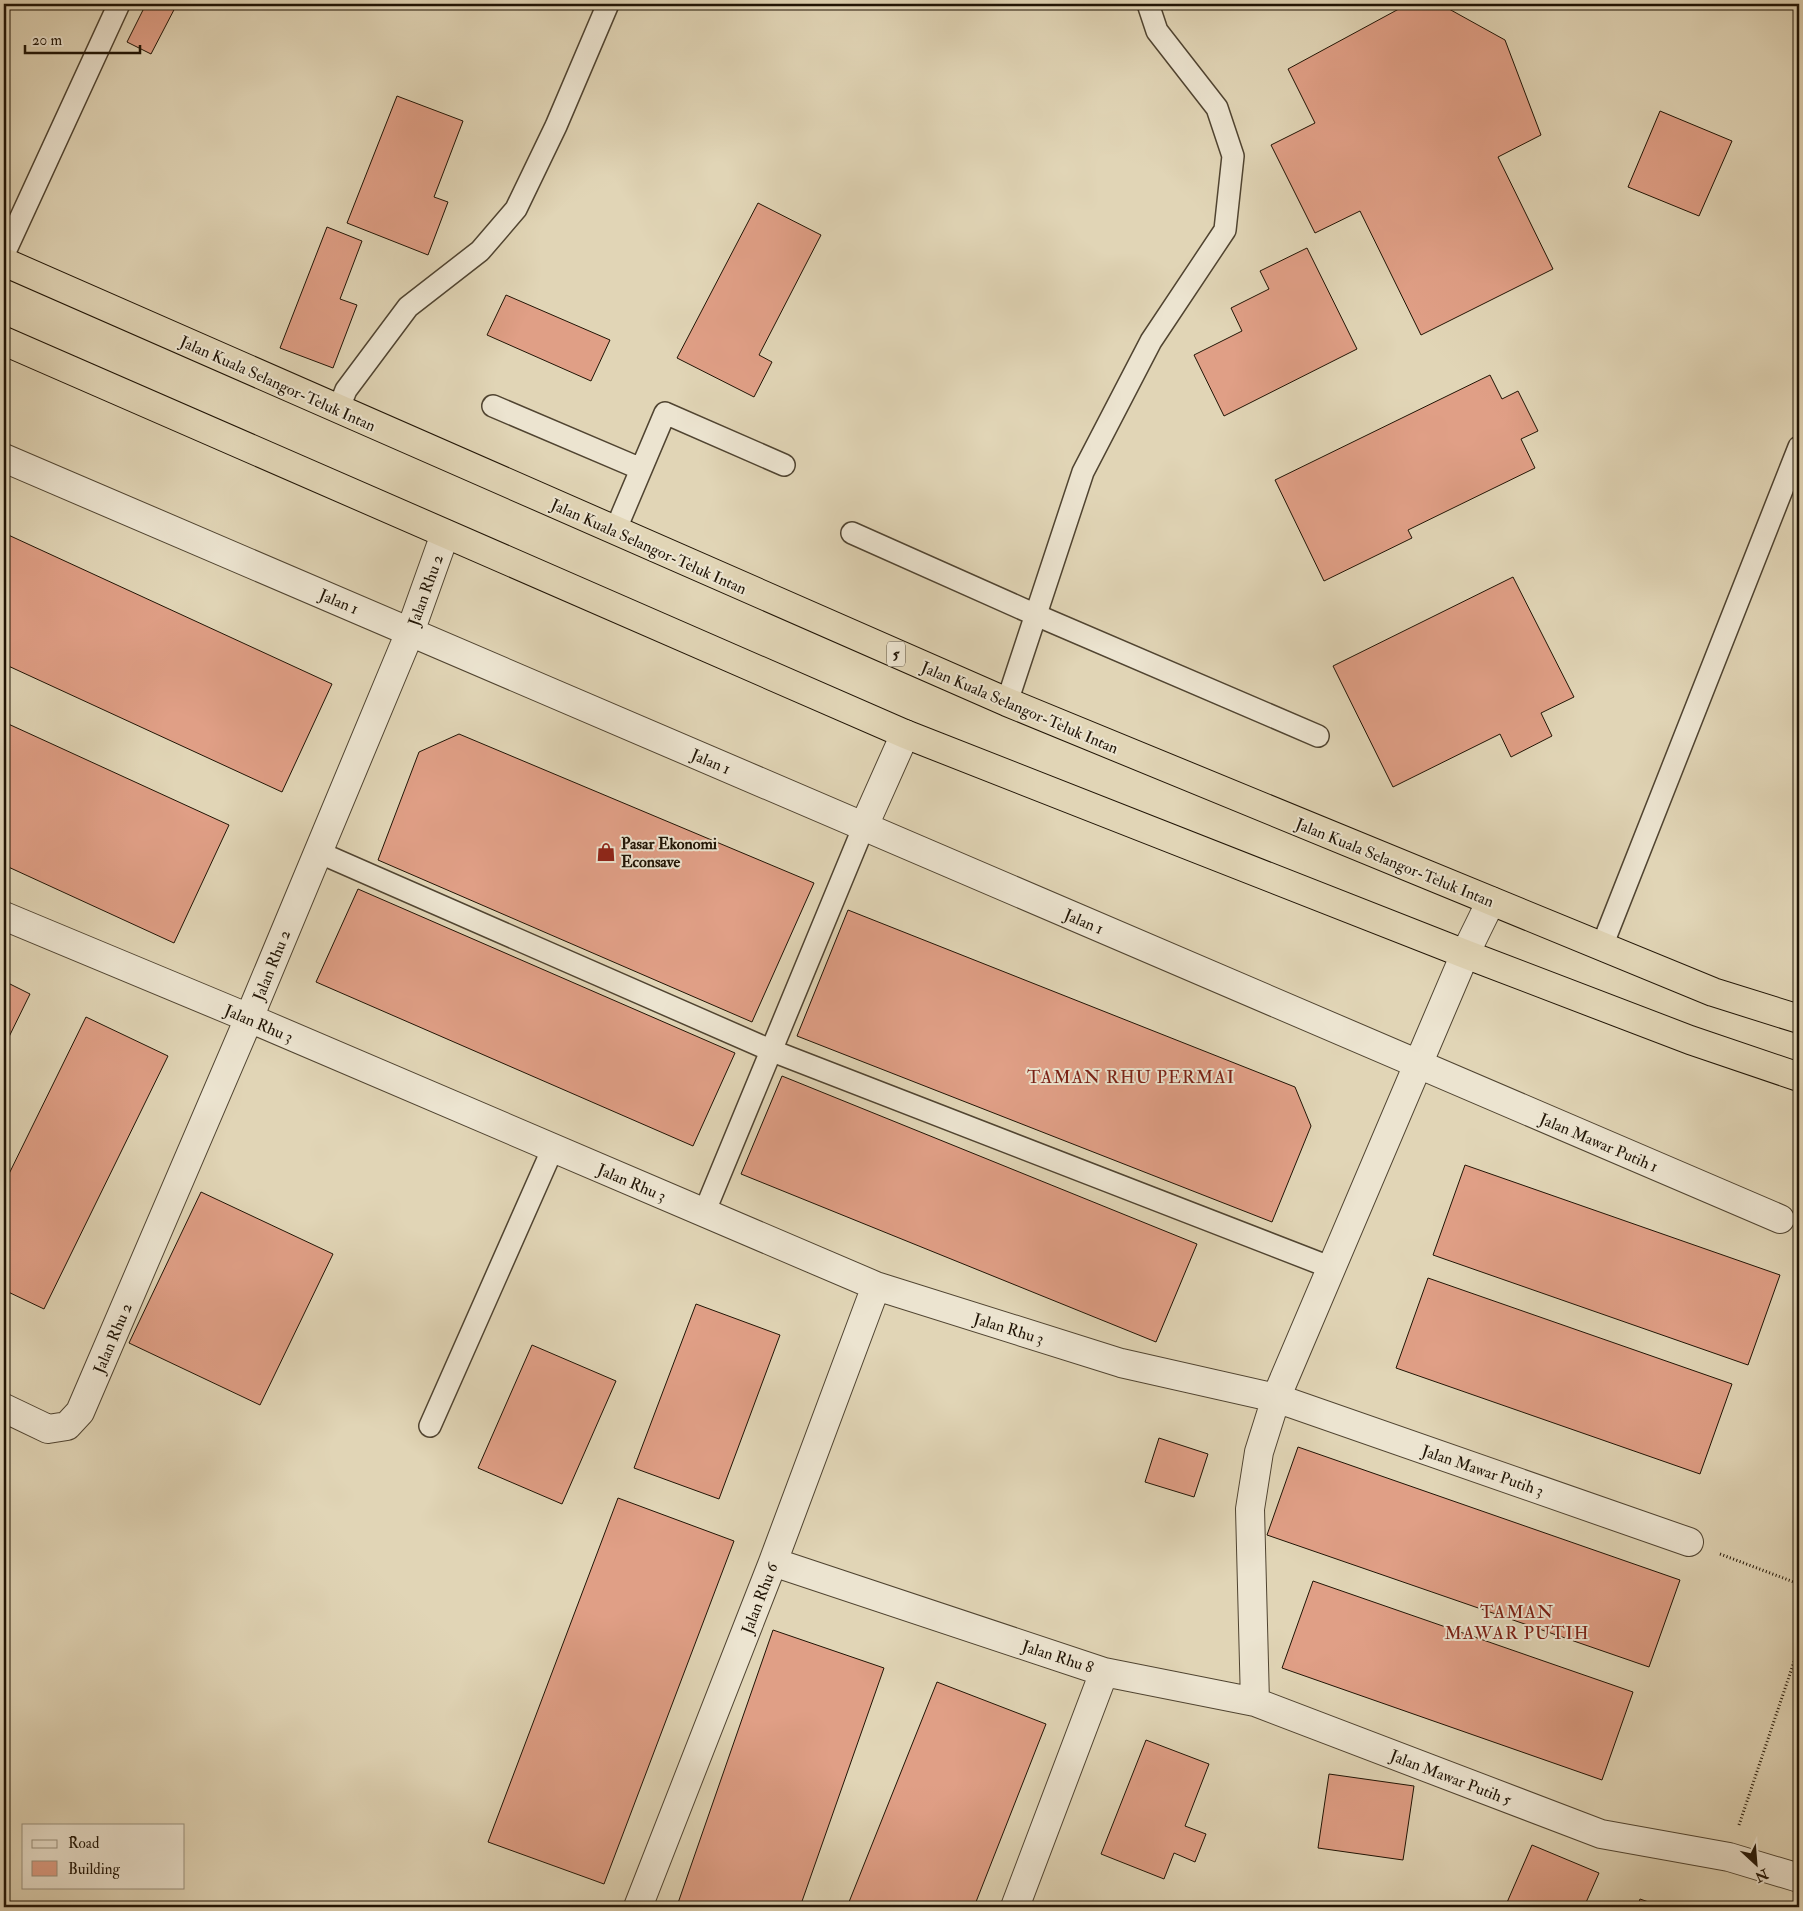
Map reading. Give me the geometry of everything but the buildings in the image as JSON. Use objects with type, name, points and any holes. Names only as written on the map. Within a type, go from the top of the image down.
[{"type":"highway","name":"Jalan Kuala Selangor-Teluk Intan","points":[[4,262],[1007,702],[1713,992],[1799,1019]]},
{"type":"highway","points":[[4,341],[905,734],[1465,954],[1690,1040],[1799,1077]]},
{"type":"street","name":"Jalan 1","points":[[4,458],[1419,1064]]},
{"type":"street","name":"Jalan Rhu 2","points":[[4,1408],[48,1429],[67,1426],[80,1412],[249,1018],[410,632],[445,534]]},
{"type":"street","points":[[864,826],[905,734]]},
{"type":"street","points":[[1255,1702],[1250,1509],[1259,1452],[1276,1398],[1465,954],[1491,901]]},
{"type":"street","name":"Jalan Rhu 3","points":[[4,916],[249,1018],[876,1286],[1121,1363],[1276,1398]]},
{"type":"street","name":"Jalan Mawar Putih 1","points":[[1419,1064],[1780,1219]]},
{"type":"street","name":"Jalan Rhu 6","points":[[638,1907],[773,1562],[876,1286]]},
{"type":"street","name":"Jalan Mawar Putih 3","points":[[1276,1398],[1689,1542]]},
{"type":"street","name":"Jalan Rhu 8","points":[[773,1562],[1104,1672],[1015,1907]]},
{"type":"street","name":"Jalan Mawar Putih 5","points":[[1104,1672],[1255,1702],[1601,1834],[1729,1857],[1799,1878]]},
{"type":"lane","points":[[4,254],[119,4]]},
{"type":"lane","points":[[338,410],[346,390],[408,307],[480,251],[516,209],[556,126],[608,4]]},
{"type":"lane","points":[[1007,702],[1083,472],[1150,341],[1224,230],[1233,156],[1217,108],[1157,31],[1148,4]]},
{"type":"lane","points":[[493,406],[641,469]]},
{"type":"lane","points":[[615,531],[665,413],[784,465]]},
{"type":"lane","points":[[1602,946],[1799,447]]},
{"type":"lane","points":[[852,533],[1036,615],[1318,736]]},
{"type":"lane","points":[[704,1213],[864,826]]},
{"type":"lane","points":[[318,852],[770,1050],[1332,1268]]},
{"type":"lane","points":[[430,1426],[553,1148]]},
{"type":"path","points":[[1689,1542],[1799,1584]]},
{"type":"path","points":[[1729,1857],[1799,1647]]},
{"type":"place","name":"Pasar Ekonomi Econsave","points":[[606,852]]},
{"type":"district","name":"TAMAN RHU PERMAI","points":[[1131,1077]]},
{"type":"district","name":"TAMAN MAWAR PUTIH","points":[[1517,1622]]}]
